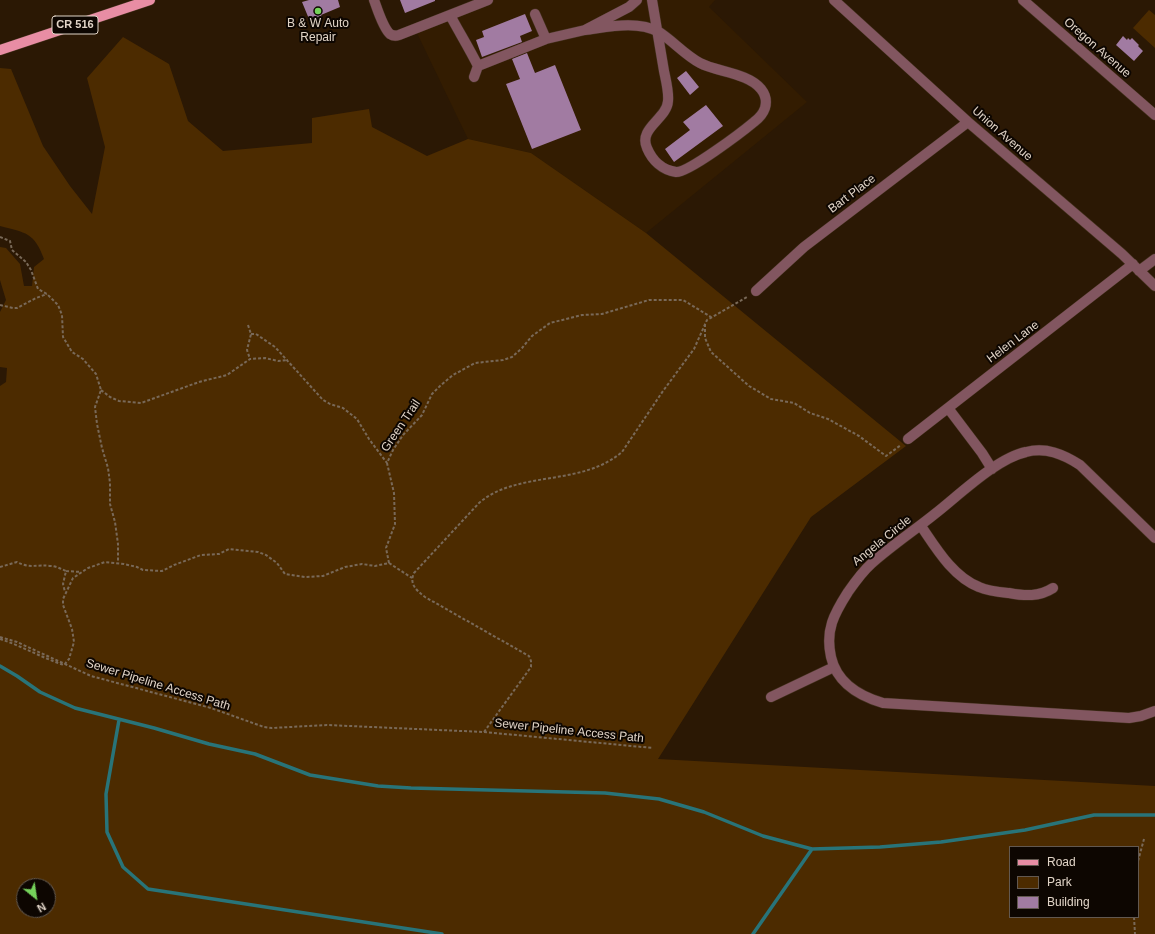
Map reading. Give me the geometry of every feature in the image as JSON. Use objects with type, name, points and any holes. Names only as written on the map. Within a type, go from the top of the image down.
[{"type":"main road","name":"CR 516","points":[[0,50],[150,0]]},
{"type":"street","points":[[374,0],[386,30],[392,35],[399,35],[488,0]]},
{"type":"street","points":[[584,30],[629,7],[637,0]]},
{"type":"street","points":[[478,66],[546,39],[584,30],[624,25],[641,27],[658,32],[700,63],[752,82],[760,88],[766,101],[763,112],[755,122],[702,160],[685,170],[676,172],[661,167],[651,156],[645,144],[647,132],[661,116],[668,102],[658,32],[652,0]]},
{"type":"street","name":"Union Avenue","points":[[834,0],[968,122],[1155,286]]},
{"type":"street","name":"Oregon Avenue","points":[[1023,0],[1155,115]]},
{"type":"street","points":[[535,14],[546,39]]},
{"type":"street","points":[[450,15],[469,47],[478,66],[474,78]]},
{"type":"street","name":"Bart Place","points":[[756,291],[804,247],[968,122]]},
{"type":"street","name":"Helen Lane","points":[[908,439],[1136,268],[1155,259]]},
{"type":"street","points":[[948,408],[982,453],[992,469]]},
{"type":"street","name":"Angela Circle","points":[[1155,538],[1080,465],[1069,457],[1045,450],[1026,452],[1007,459],[992,469],[867,568],[858,577],[836,611],[831,626],[829,641],[834,667],[847,685],[864,697],[883,703],[1129,718],[1155,711]]},
{"type":"street","points":[[921,526],[956,572],[966,581],[979,587],[1023,596],[1045,593],[1053,588]]},
{"type":"street","points":[[771,697],[834,667]]},
{"type":"path","points":[[0,237],[10,241],[12,250],[26,262],[31,270],[38,289],[47,294],[58,305],[62,315],[63,337],[72,352],[83,359],[96,374],[101,390],[110,397],[120,401],[141,403],[199,382],[227,375],[250,359],[265,358],[288,360]]},
{"type":"path","points":[[65,664],[69,659],[74,642],[72,629],[63,605],[63,599],[73,578],[88,568],[105,562],[137,567],[143,570],[162,571],[201,555],[219,554],[229,549],[258,552],[277,563],[285,574],[305,577],[323,576],[345,567],[362,564],[376,566],[389,563],[412,578],[414,573],[486,496],[511,486],[571,475],[595,468],[606,464],[622,452],[663,391],[694,349],[705,323],[711,317],[736,304],[756,291]]},
{"type":"path","points":[[0,305],[16,308],[47,294]]},
{"type":"path","name":"Green Trail","points":[[389,563],[386,548],[395,524],[394,493],[387,463],[393,450],[403,435],[422,414],[432,394],[440,385],[453,375],[475,363],[503,360],[512,357],[532,336],[550,324],[582,315],[602,314],[649,300],[683,300],[711,317]]},
{"type":"path","points":[[705,323],[706,338],[711,352],[748,386],[771,399],[794,403],[810,413],[828,419],[859,436],[886,456],[908,439]]},
{"type":"path","points":[[248,324],[251,334],[247,350],[250,359]]},
{"type":"path","points":[[251,334],[256,334],[275,347],[323,400],[343,408],[357,419],[369,439],[387,463]]},
{"type":"path","points":[[101,390],[95,407],[102,448],[108,468],[110,504],[115,522],[118,544],[118,563]]},
{"type":"path","points":[[0,567],[17,562],[24,566],[53,566],[66,571],[82,572]]},
{"type":"path","points":[[66,571],[63,584],[66,593]]},
{"type":"path","name":"Sewer Pipeline Access Path","points":[[412,578],[413,585],[425,597],[529,656],[531,667],[484,732]]},
{"type":"path","name":"Sewer Pipeline Access Path","points":[[0,638],[17,642],[91,676],[211,708],[264,728],[327,725],[484,732],[653,748]]},
{"type":"path","points":[[1139,858],[1144,839]]},
{"type":"path","points":[[1134,918],[1135,934]]},
{"type":"shaded area","points":[[490,0],[715,0],[709,7],[807,102],[646,233],[531,153],[468,139],[415,29]]},
{"type":"green space","points":[[1149,10],[1155,15],[1155,48],[1133,28]]},
{"type":"green space","points":[[123,37],[169,64],[188,121],[223,151],[312,143],[312,118],[369,109],[372,127],[427,156],[468,139],[531,153],[646,233],[906,446],[811,517],[658,759],[1155,786],[1155,934],[0,934],[0,386],[6,382],[7,368],[0,367],[0,312],[6,300],[0,280],[0,247],[6,248],[20,264],[24,286],[32,286],[34,267],[44,259],[37,243],[28,235],[23,232],[0,226],[0,68],[11,69],[43,146],[70,186],[92,214],[105,147],[87,78]]},
{"type":"building","name":"B & W Auto Repair","points":[[309,0],[338,0],[340,7],[321,15],[322,17],[313,21],[312,18],[309,19],[302,2]]},
{"type":"building","points":[[400,0],[435,0],[435,1],[405,13]]},
{"type":"building","points":[[525,14],[532,31],[520,36],[522,42],[482,57],[476,40],[484,37],[482,31]]},
{"type":"building","points":[[1123,36],[1127,40],[1128,38],[1130,40],[1132,38],[1143,51],[1134,61],[1116,45]]},
{"type":"building","points":[[527,53],[535,73],[555,65],[581,130],[532,149],[506,84],[520,79],[512,59]]},
{"type":"building","points":[[686,71],[699,87],[690,95],[677,78]]},
{"type":"building","points":[[706,105],[723,126],[674,162],[665,149],[690,130],[683,122]]},
{"type":"waterway","points":[[0,666],[40,692],[75,708],[209,744],[255,754],[310,775],[378,786],[605,793],[659,799],[704,812],[763,836],[812,849],[880,847],[941,842],[1025,830],[1094,815],[1155,815]]},
{"type":"waterway","points":[[119,720],[106,794],[107,832],[123,867],[148,889],[442,934]]},
{"type":"waterway","points":[[753,934],[812,849]]},
{"type":"place","name":"B & W Auto Repair","points":[[318,11]]}]
